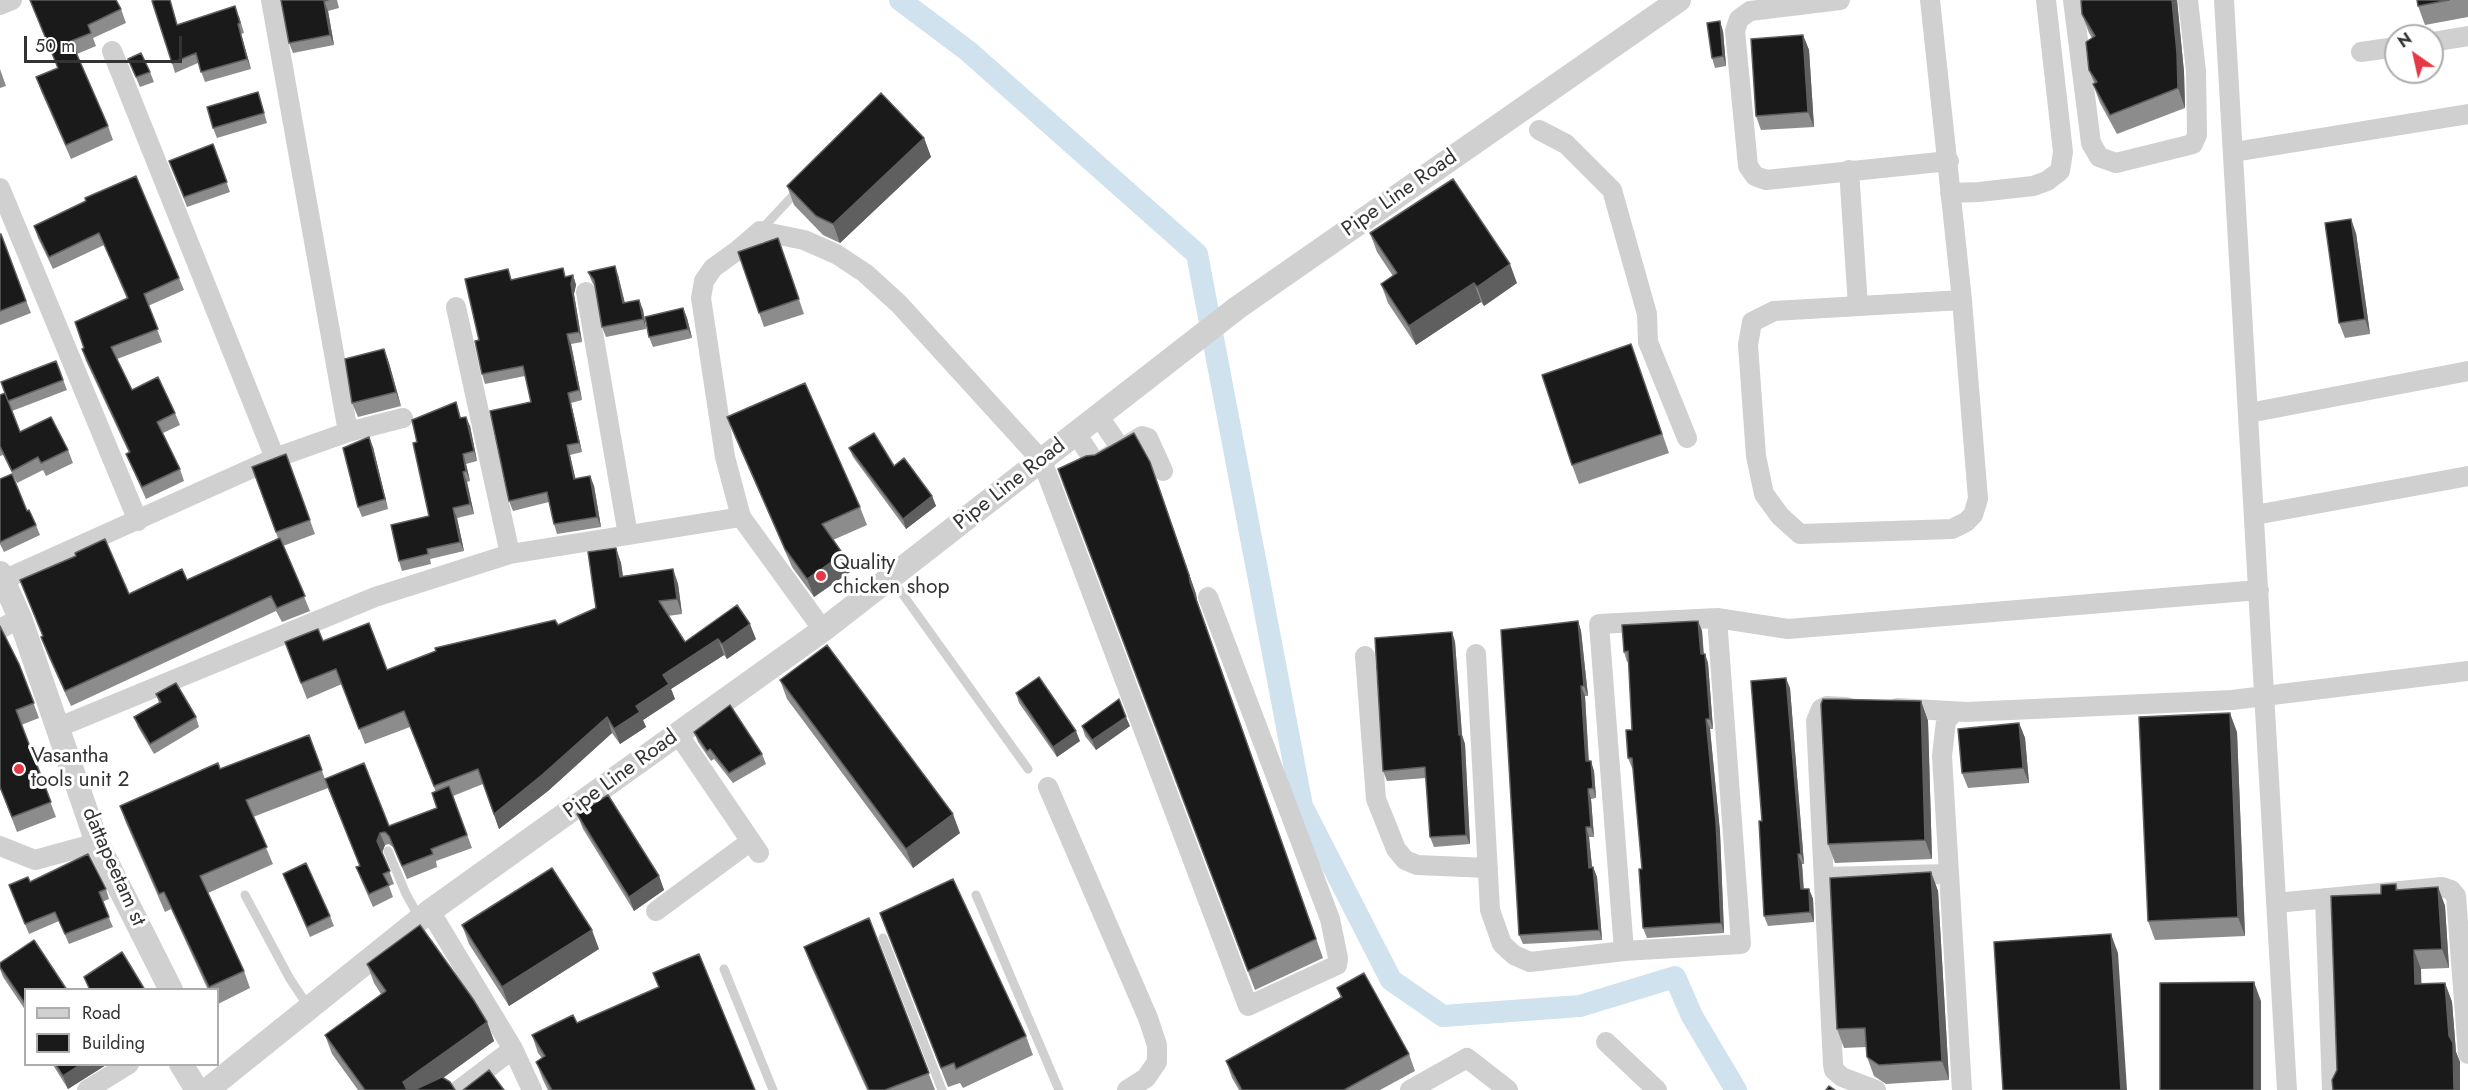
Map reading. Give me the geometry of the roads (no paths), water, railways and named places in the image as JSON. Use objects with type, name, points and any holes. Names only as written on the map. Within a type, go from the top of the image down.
[{"type":"street","points":[[0,5],[12,0]]},
{"type":"street","points":[[271,0],[348,432]]},
{"type":"street","name":"Pipe Line Road","points":[[207,1090],[425,915],[823,630],[1237,308],[1525,124],[1679,0]]},
{"type":"street","points":[[1839,0],[1750,11],[1739,19],[1735,31],[1748,166],[1755,176],[1766,180],[1949,161]]},
{"type":"street","points":[[1930,0],[1949,161],[1950,192],[1962,300],[1977,500],[1973,515],[1966,522],[1952,529],[1800,534],[1780,516],[1764,494],[1756,456],[1748,345],[1752,322],[1774,311],[1962,300]]},
{"type":"street","points":[[1950,192],[1979,192],[2033,186],[2047,182],[2060,171],[2063,152],[2046,0]]},
{"type":"street","points":[[2073,0],[2091,143],[2099,157],[2116,163],[2193,144],[2197,135],[2196,71],[2188,0]]},
{"type":"street","points":[[2224,0],[2287,1090]]},
{"type":"street","points":[[2444,40],[2468,36]]},
{"type":"street","points":[[2361,51],[2384,48]]},
{"type":"street","points":[[112,51],[275,458]]},
{"type":"street","points":[[2196,71],[2229,69]]},
{"type":"street","points":[[2234,152],[2468,114]]},
{"type":"street","points":[[1525,124],[1566,144],[1612,190],[1647,314],[1648,342],[1687,438]]},
{"type":"street","points":[[1849,170],[1858,306]]},
{"type":"street","points":[[0,188],[138,521]]},
{"type":"street","points":[[823,630],[741,517],[725,457],[701,298],[704,281],[713,268],[760,231],[804,240],[836,254],[866,273],[899,304],[1042,461],[1248,1006],[1337,965],[1338,958],[1330,919],[1209,597]]},
{"type":"street","points":[[586,292],[628,535]]},
{"type":"street","points":[[456,308],[510,554]]},
{"type":"street","points":[[2249,413],[2468,371]]},
{"type":"street","points":[[1098,416],[1121,449]]},
{"type":"street","points":[[2,577],[138,521],[275,458],[348,432],[403,418]]},
{"type":"street","points":[[1076,433],[1096,464],[1142,436],[1148,438],[1163,471]]},
{"type":"street","points":[[2255,515],[2468,476]]},
{"type":"street","points":[[59,727],[375,597],[510,554],[741,517]]},
{"type":"street","name":"dattapeetam st","points":[[2,577],[10,624],[59,727],[97,843],[170,988]]},
{"type":"street","points":[[1624,951],[1599,624],[1717,618],[1788,628],[2259,590]]},
{"type":"street","points":[[1476,654],[1490,910],[1502,944],[1514,955],[1530,962],[1624,951],[1740,944],[1717,618]]},
{"type":"street","points":[[1365,656],[1376,799],[1396,849],[1405,860],[1417,865],[1488,868]]},
{"type":"street","points":[[1883,707],[1954,712],[2265,697],[2468,671]]},
{"type":"street","points":[[1861,707],[1827,706],[1817,714],[1834,1070],[1842,1077],[1876,1090]]},
{"type":"street","points":[[1954,712],[1946,721],[1942,756],[1962,1090]]},
{"type":"street","points":[[656,911],[755,847],[678,734]]},
{"type":"street","points":[[1048,788],[1148,1018],[1157,1045],[1157,1062],[1146,1078],[1127,1090]]},
{"type":"street","points":[[0,846],[35,860],[97,843]]},
{"type":"street","points":[[1824,877],[1949,874]]},
{"type":"street","points":[[2276,903],[2442,887],[2451,890],[2456,896],[2468,1054]]},
{"type":"street","points":[[2325,898],[2332,1090]]},
{"type":"street","points":[[425,915],[513,1049],[532,1090]]},
{"type":"street","points":[[1606,1042],[1657,1090]]},
{"type":"street","points":[[459,1090],[513,1049]]},
{"type":"street","points":[[1410,1090],[1467,1058],[1508,1090]]},
{"type":"street","points":[[87,1090],[127,1066]]},
{"type":"street","points":[[183,1066],[198,1090]]},
{"type":"lane","points":[[760,231],[809,178]]},
{"type":"lane","points":[[891,578],[1028,769]]},
{"type":"lane","points":[[387,851],[406,894],[425,915]]},
{"type":"lane","points":[[245,895],[290,979],[309,1008]]},
{"type":"lane","points":[[976,895],[1059,1090]]},
{"type":"lane","points":[[883,938],[942,1090]]},
{"type":"lane","points":[[724,969],[773,1090]]},
{"type":"waterway","points":[[900,0],[968,51],[1197,254],[1302,806],[1391,980],[1443,1016],[1580,1006],[1675,977],[1692,1016],[1736,1090]]},
{"type":"place","name":"Quality chicken shop","points":[[821,576]]},
{"type":"place","name":"Vasantha tools unit 2","points":[[19,769]]}]
